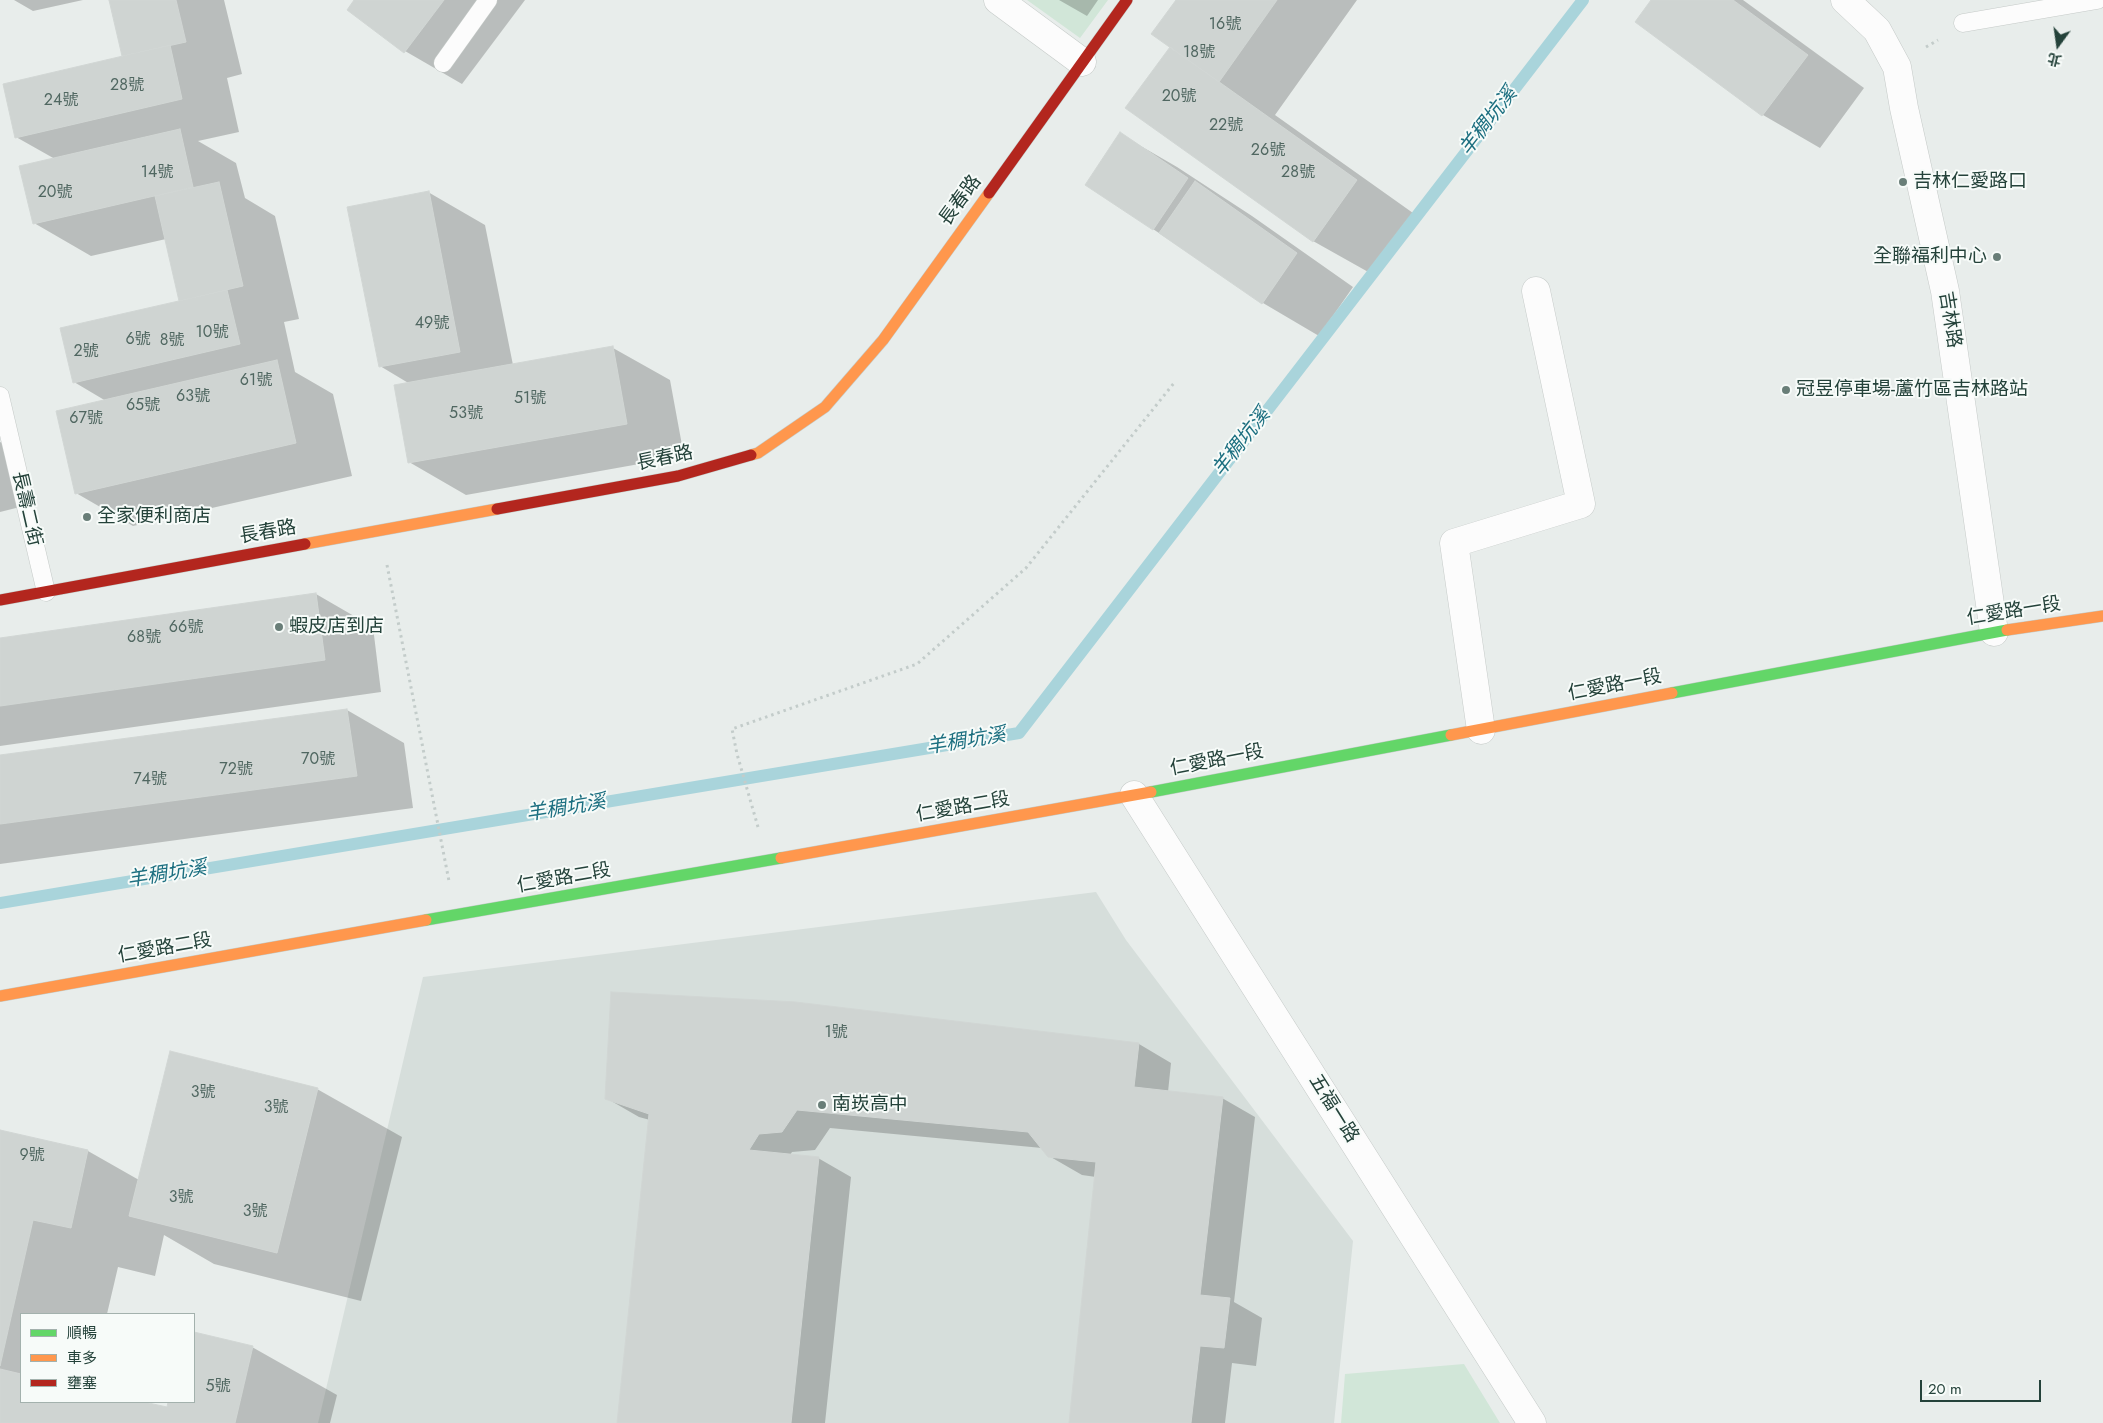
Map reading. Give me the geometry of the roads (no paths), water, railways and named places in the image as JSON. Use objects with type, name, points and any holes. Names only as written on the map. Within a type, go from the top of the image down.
[{"type":"street","points":[[998,0],[1082,62]]},
{"type":"street","name":"長春路","points":[[0,600],[678,476],[758,454],[825,407],[883,340],[1127,0]]},
{"type":"street","name":"吉林路","points":[[1845,0],[1877,30],[1897,67],[1904,108],[1946,291],[1994,632]]},
{"type":"street","points":[[1481,730],[1454,543],[1581,504],[1536,291]]},
{"type":"street","name":"仁愛路一段","points":[[1134,795],[1994,632],[2103,616]]},
{"type":"street","name":"仁愛路二段","points":[[0,996],[1134,795]]},
{"type":"street","name":"五福一路","points":[[1134,795],[1532,1423]]},
{"type":"lane","points":[[443,63],[488,0]]},
{"type":"lane","points":[[1963,23],[2097,0]]},
{"type":"lane","name":"長壽二街","points":[[0,396],[46,592]]},
{"type":"waterway","name":"羊稠坑溪","points":[[0,903],[1019,733],[1583,0]]},
{"type":"place","name":"吉林仁愛路口","points":[[1903,182]]},
{"type":"place","name":"全聯福利中心","points":[[1997,257]]},
{"type":"place","name":"冠昱停車場-蘆竹區吉林路站","points":[[1786,390]]},
{"type":"place","name":"全家便利商店","points":[[87,517]]},
{"type":"place","name":"蝦皮店到店","points":[[279,627]]},
{"type":"place","name":"南崁高中","points":[[822,1105]]}]
